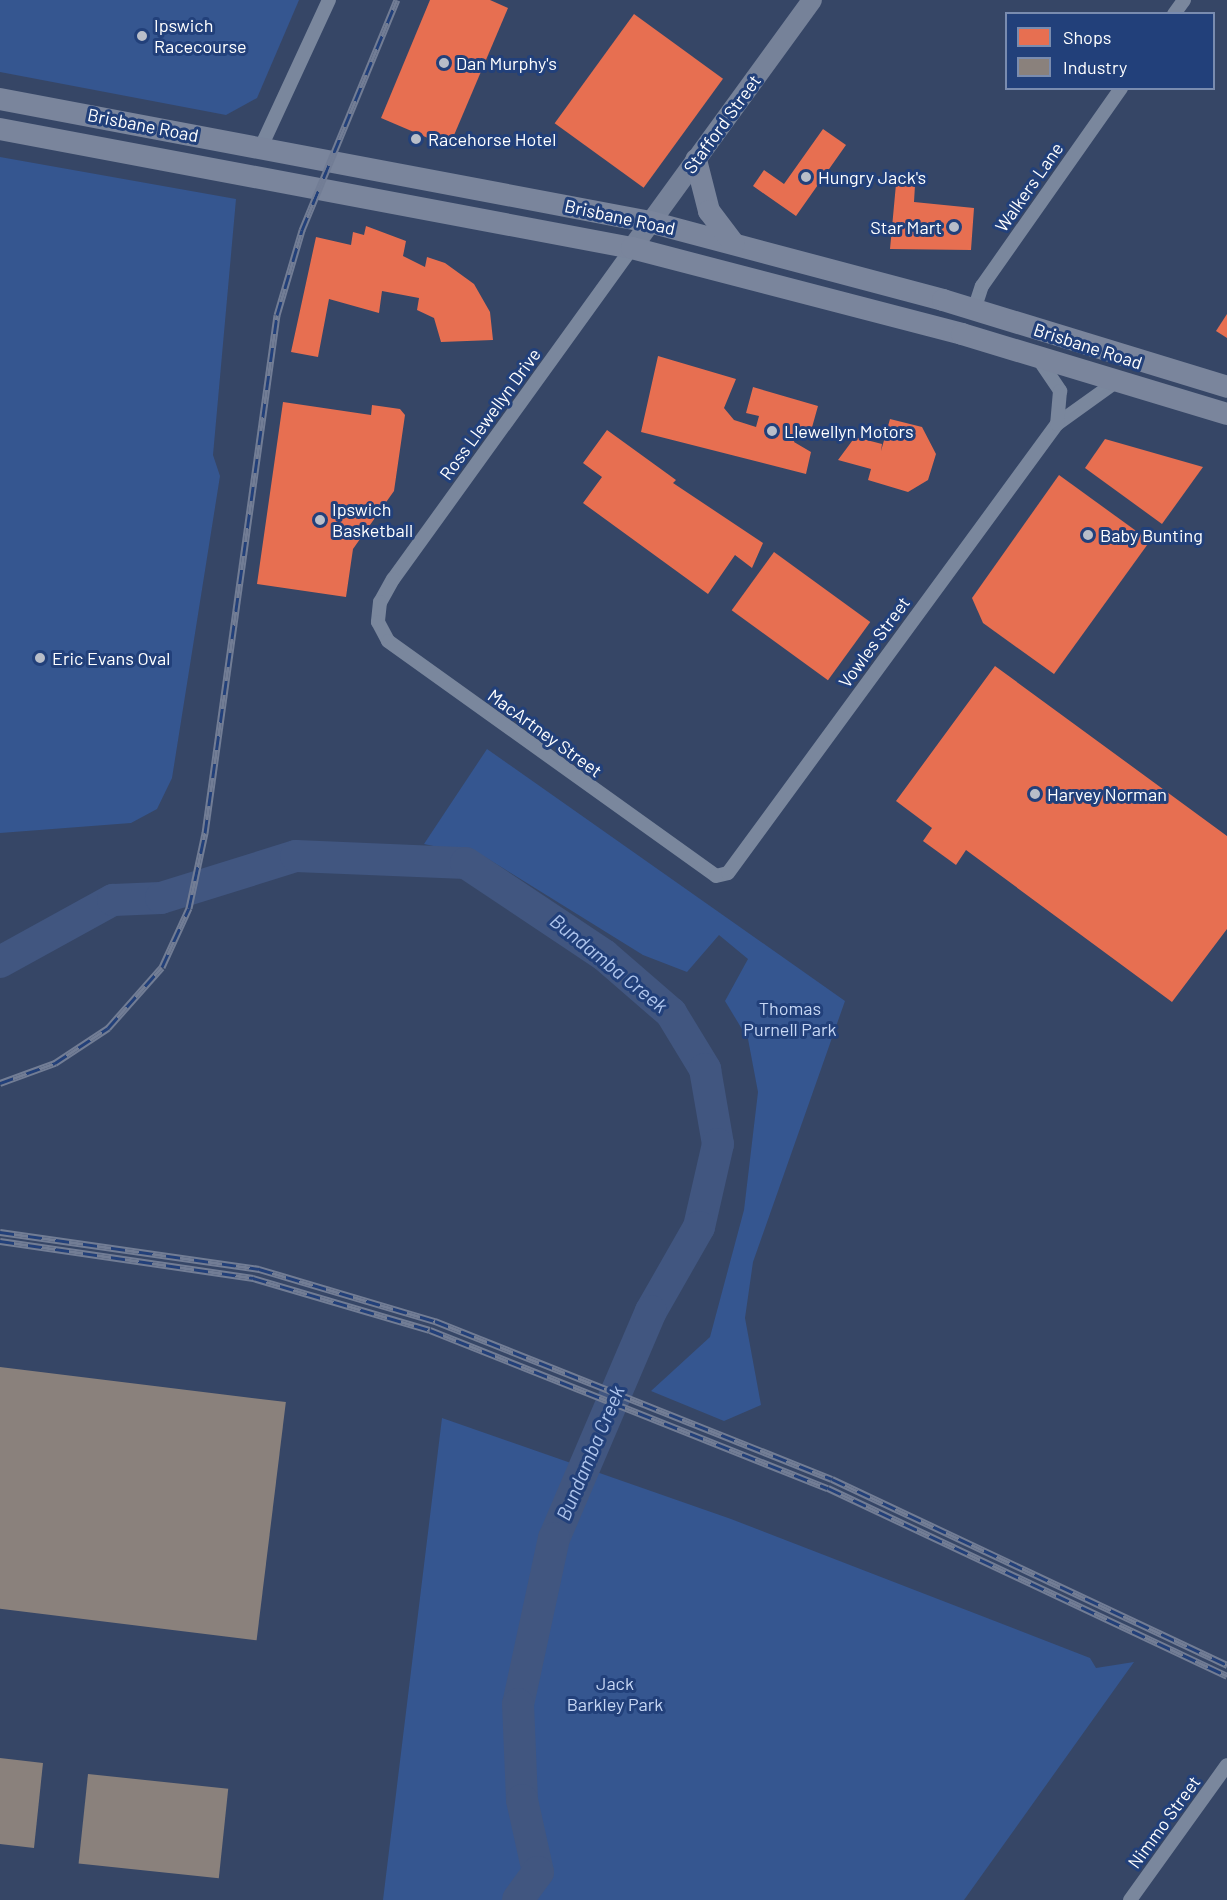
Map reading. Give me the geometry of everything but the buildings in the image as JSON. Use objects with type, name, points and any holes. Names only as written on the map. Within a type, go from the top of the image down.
[{"type":"main road","name":"Stafford Street","points":[[632,248],[812,0]]},
{"type":"main road","name":"Brisbane Road","points":[[0,99],[650,222],[974,310],[1227,387]]},
{"type":"main road","name":"Brisbane Road","points":[[0,129],[632,248],[1038,357],[1227,414]]},
{"type":"main road","points":[[696,160],[709,211],[734,244]]},
{"type":"street","points":[[261,147],[329,0]]},
{"type":"street","name":"Walkers Lane","points":[[974,310],[982,286],[1120,90]]},
{"type":"street","name":"Ross Llewellyn Drive","points":[[380,602],[632,248]]},
{"type":"street","points":[[1038,357],[1060,392],[1057,424]]},
{"type":"street","name":"Vowles Street","points":[[716,876],[733,866],[1057,424],[1117,381]]},
{"type":"street","name":"MacArtney Street","points":[[380,602],[378,622],[387,640],[716,876]]},
{"type":"street","name":"Nimmo Street","points":[[1130,1900],[1227,1764]]},
{"type":"green space","name":"Ipswich Racecourse","points":[[0,0],[299,0],[257,98],[226,115],[0,72]]},
{"type":"green space","points":[[0,157],[236,199],[213,455],[220,476],[172,778],[157,809],[131,823],[0,833]]},
{"type":"green space","name":"Thomas Purnell Park","points":[[487,749],[845,1001],[753,1262],[745,1318],[761,1405],[724,1421],[651,1391],[710,1337],[744,1210],[758,1092],[748,1039],[725,1001],[748,959],[719,935],[687,972],[643,955],[485,857],[424,844]]},
{"type":"green space","name":"Jack Barkley Park","points":[[442,1418],[731,1519],[1090,1658],[1096,1668],[1134,1662],[964,1900],[383,1900]]},
{"type":"waterway","name":"Bundamba Creek","points":[[0,962],[113,900],[161,898],[296,856],[466,863],[604,955],[671,1013],[705,1069],[718,1144],[699,1227],[651,1311],[554,1538],[518,1704],[522,1800],[538,1872],[518,1900]]},
{"type":"railway","points":[[0,1083],[55,1063],[108,1028],[162,967],[189,908],[205,833],[277,315],[302,230],[397,0]]},
{"type":"railway","points":[[0,1232],[259,1269],[435,1321],[832,1479],[1227,1665]]},
{"type":"railway","points":[[0,1241],[253,1278],[430,1330],[828,1488],[1227,1676]]},
{"type":"place","name":"Ipswich Racecourse","points":[[142,36]]},
{"type":"place","name":"Dan Murphy's","points":[[444,63]]},
{"type":"place","name":"Racehorse Hotel","points":[[416,139]]},
{"type":"place","name":"Hungry Jack's","points":[[806,177]]},
{"type":"place","name":"Star Mart","points":[[954,227]]},
{"type":"place","name":"Llewellyn Motors","points":[[772,431]]},
{"type":"place","name":"Ipswich Basketball","points":[[320,520]]},
{"type":"place","name":"Baby Bunting","points":[[1088,535]]},
{"type":"place","name":"Eric Evans Oval","points":[[40,658]]},
{"type":"place","name":"Harvey Norman","points":[[1035,794]]}]
